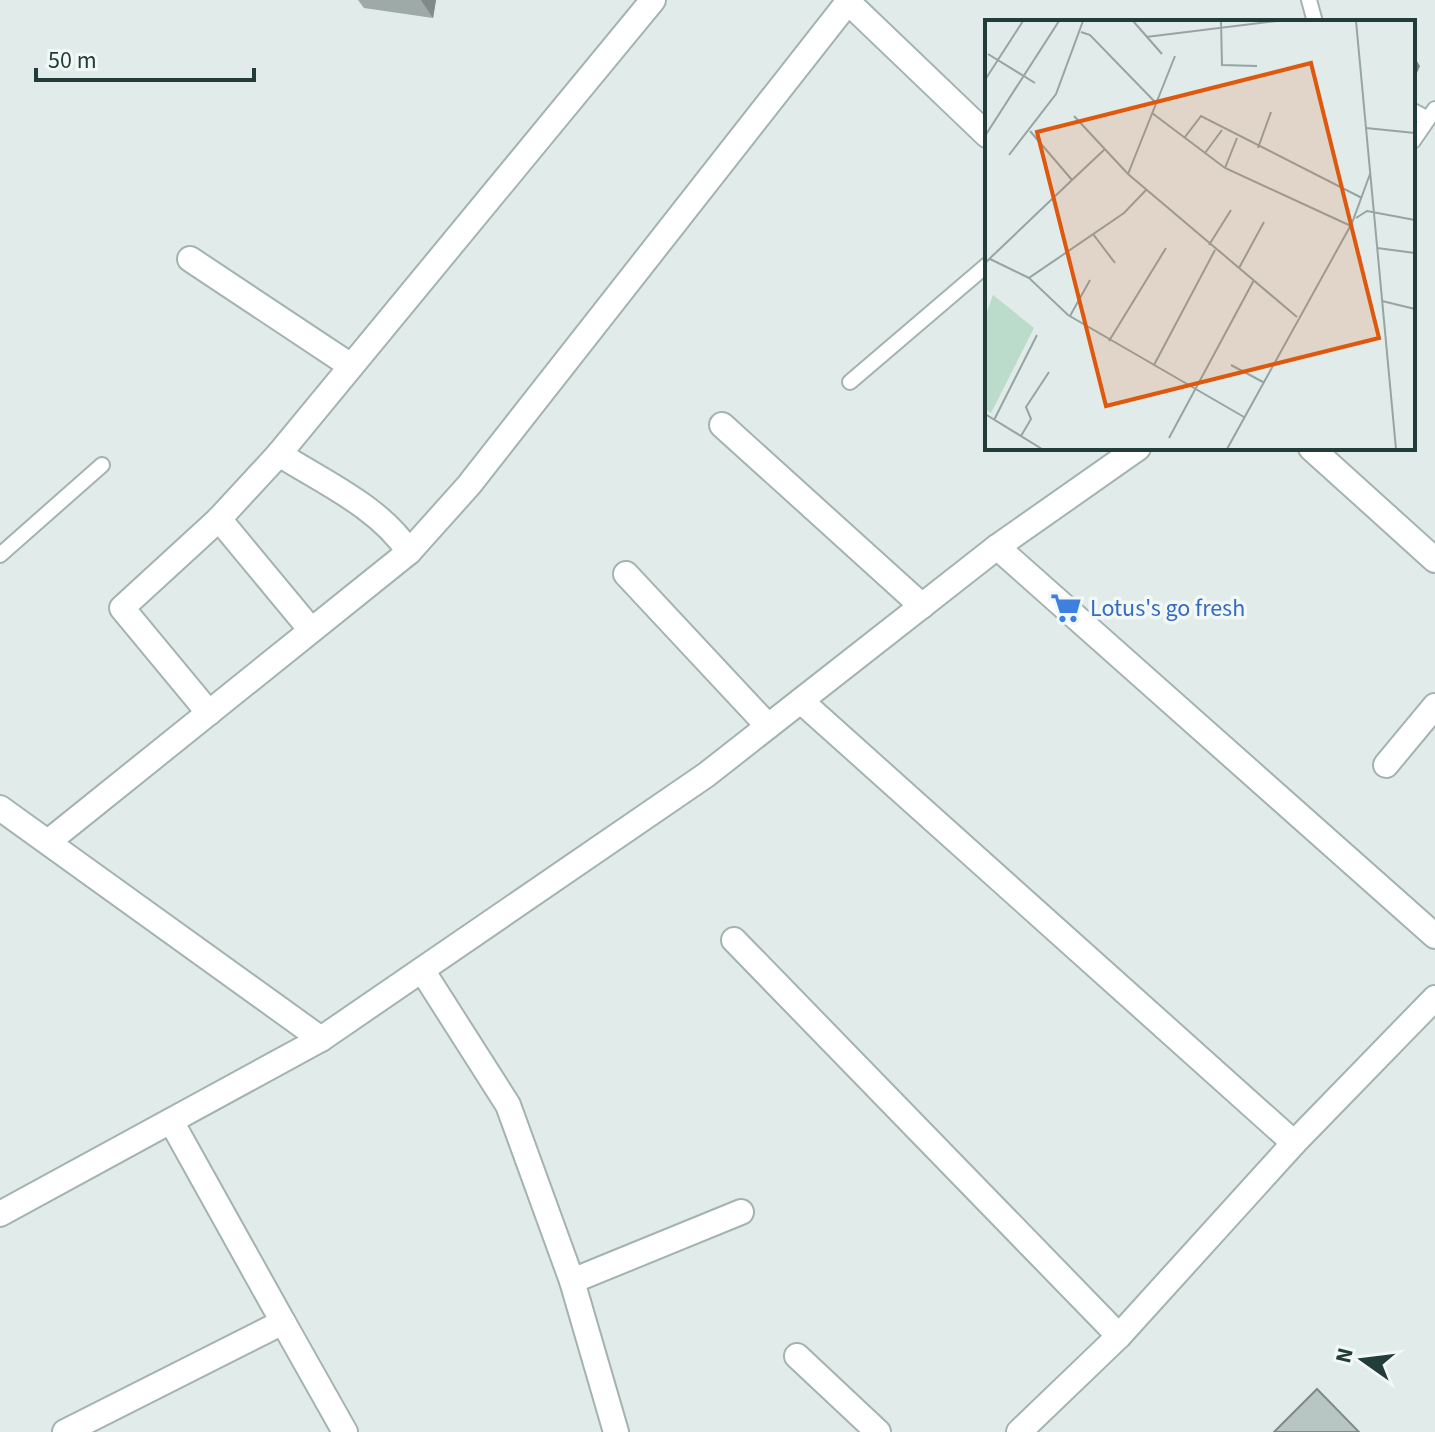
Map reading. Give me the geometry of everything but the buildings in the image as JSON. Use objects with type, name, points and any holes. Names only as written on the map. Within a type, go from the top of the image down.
[{"type":"street","points":[[209,713],[122,608],[219,519],[279,454],[653,0]]},
{"type":"street","points":[[48,842],[409,552],[469,485],[847,1],[985,133]]},
{"type":"street","points":[[190,259],[351,366]]},
{"type":"street","points":[[722,425],[922,606]]},
{"type":"street","points":[[0,1214],[321,1039],[706,775],[997,547],[1135,450]]},
{"type":"street","points":[[1313,450],[1435,560]]},
{"type":"street","points":[[279,454],[367,510],[396,533],[409,552]]},
{"type":"street","points":[[219,519],[311,630]]},
{"type":"street","points":[[997,547],[1435,936]]},
{"type":"street","points":[[626,574],[768,726]]},
{"type":"street","points":[[801,701],[1294,1143]]},
{"type":"street","points":[[1386,765],[1435,706]]},
{"type":"street","points":[[2,811],[321,1039]]},
{"type":"street","points":[[734,940],[1119,1336]]},
{"type":"street","points":[[422,970],[508,1105],[572,1281],[616,1432]]},
{"type":"street","points":[[1019,1432],[1119,1336],[1294,1143],[1435,998]]},
{"type":"street","points":[[171,1121],[345,1432]]},
{"type":"street","points":[[572,1281],[741,1212]]},
{"type":"street","points":[[65,1432],[283,1322]]},
{"type":"street","points":[[797,1356],[878,1432]]},
{"type":"lane","points":[[1309,0],[1314,20]]},
{"type":"lane","points":[[1415,138],[1431,114]]},
{"type":"lane","points":[[850,382],[985,267]]},
{"type":"lane","points":[[0,555],[102,465]]},
{"type":"place","name":"Lotus's go fresh","points":[[1066,608]]}]
